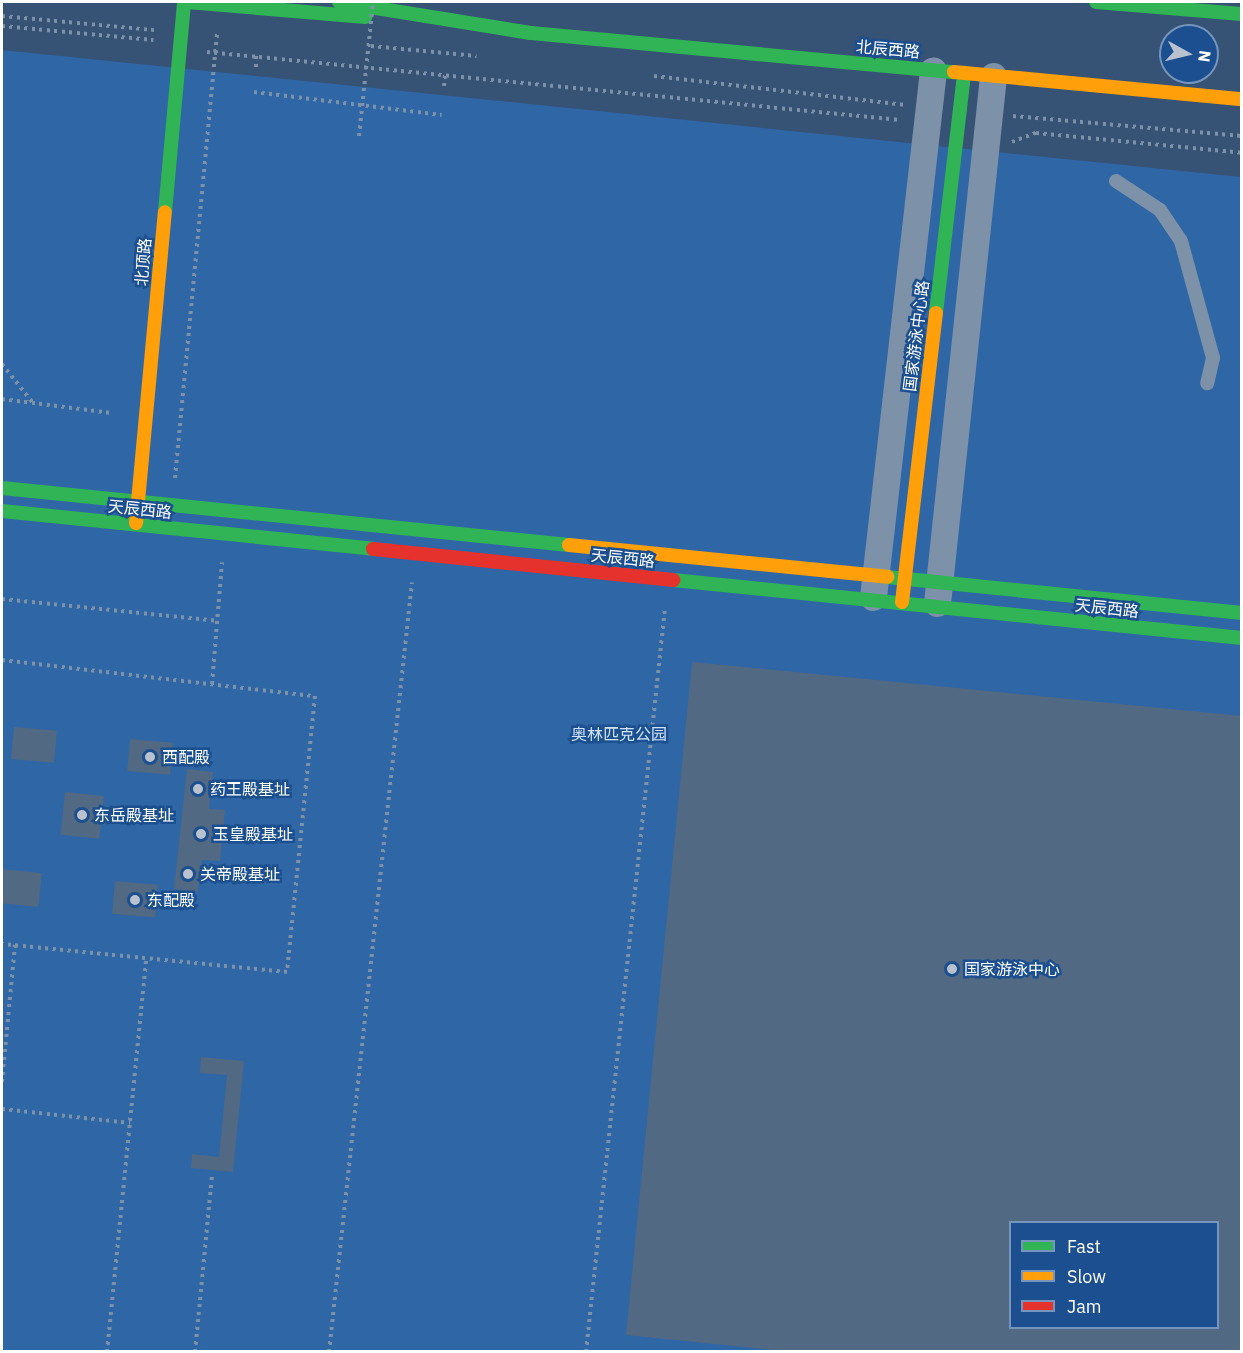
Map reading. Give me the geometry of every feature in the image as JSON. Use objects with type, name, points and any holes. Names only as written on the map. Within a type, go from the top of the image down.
[{"type":"street","name":"北辰西路","points":[[185,2],[1242,99]]},
{"type":"street","name":"北顶路","points":[[136,525],[185,2]]},
{"type":"street","name":"北辰西路","points":[[339,2],[531,33]]},
{"type":"street","points":[[1096,2],[1242,14]]},
{"type":"street","points":[[874,589],[914,116],[933,70]]},
{"type":"street","name":"国家游泳中心路","points":[[902,603],[964,73]]},
{"type":"street","points":[[938,595],[993,121],[993,76]]},
{"type":"street","name":"天辰西路","points":[[2,488],[173,505],[874,589],[902,603],[938,595],[1242,613]]},
{"type":"street","name":"天辰西路","points":[[2,511],[136,525],[874,589],[904,579],[938,595],[1242,638]]},
{"type":"lane","points":[[1116,182],[1160,210],[1181,241],[1213,357],[1207,383]]},
{"type":"path","points":[[358,136],[373,2]]},
{"type":"path","points":[[173,505],[219,4]]},
{"type":"path","points":[[2,16],[165,31]]},
{"type":"path","points":[[2,26],[154,40],[179,49],[914,116]]},
{"type":"path","points":[[206,34],[228,36]]},
{"type":"path","points":[[357,44],[484,57]]},
{"type":"path","points":[[237,54],[446,75],[914,116]]},
{"type":"path","points":[[256,56],[256,67]]},
{"type":"path","points":[[444,86],[446,75]]},
{"type":"path","points":[[650,75],[914,116]]},
{"type":"path","points":[[254,92],[442,115]]},
{"type":"path","points":[[993,121],[1049,119],[1242,136]]},
{"type":"path","points":[[1008,147],[1016,137],[1036,133],[1242,153]]},
{"type":"path","points":[[2,364],[33,404]]},
{"type":"path","points":[[2,399],[111,413]]},
{"type":"path","points":[[212,684],[223,556]]},
{"type":"path","points":[[329,1352],[412,575]]},
{"type":"path","points":[[2,599],[217,621]]},
{"type":"path","points":[[586,1352],[666,601]]},
{"type":"path","points":[[2,660],[315,696],[287,972],[2,944]]},
{"type":"path","points":[[2,1082],[15,945]]},
{"type":"path","points":[[107,1352],[146,958]]},
{"type":"path","points":[[2,1109],[130,1123]]},
{"type":"path","points":[[195,1352],[212,1176]]},
{"type":"green space","name":"奥林匹克公园","points":[[2,50],[1241,177],[1241,1351],[2,1351]]},
{"type":"building","name":"国家游泳中心","points":[[692,662],[1242,716],[1242,1352],[794,1352],[626,1335]]},
{"type":"building","points":[[14,727],[57,731],[54,763],[11,759]]},
{"type":"building","name":"西配殿","points":[[130,739],[173,743],[170,775],[127,771]]},
{"type":"building","points":[[187,769],[213,772],[209,809],[225,810],[220,861],[202,860],[198,892],[174,889]]},
{"type":"building","name":"东岳殿基址","points":[[65,792],[104,796],[99,839],[61,835]]},
{"type":"building","points":[[2,869],[42,873],[38,907],[2,903]]},
{"type":"building","name":"东配殿","points":[[115,881],[158,885],[155,918],[112,914]]},
{"type":"building","points":[[201,1057],[244,1061],[233,1172],[191,1168],[192,1154],[219,1157],[227,1075],[200,1073]]},
{"type":"traffic: fast","points":[[165,212],[184,2]]},
{"type":"traffic: fast","points":[[187,2],[365,17]]},
{"type":"traffic: fast","points":[[339,2],[531,33],[954,72]]},
{"type":"traffic: fast","points":[[1096,2],[1242,14]]},
{"type":"traffic: fast","points":[[936,313],[964,73]]},
{"type":"traffic: fast","points":[[2,488],[569,545]]},
{"type":"traffic: fast","points":[[2,511],[373,549]]},
{"type":"traffic: fast","points":[[887,577],[1242,613]]},
{"type":"traffic: fast","points":[[673,580],[1242,638]]},
{"type":"traffic: slow","points":[[954,72],[1242,99]]},
{"type":"traffic: slow","points":[[136,523],[165,212]]},
{"type":"traffic: slow","points":[[902,602],[936,313]]},
{"type":"traffic: slow","points":[[569,545],[887,577]]},
{"type":"traffic: jam","points":[[373,549],[673,580]]},
{"type":"place","name":"西配殿","points":[[150,757]]},
{"type":"place","name":"药王殿基址","points":[[198,789]]},
{"type":"place","name":"东岳殿基址","points":[[82,815]]},
{"type":"place","name":"玉皇殿基址","points":[[201,834]]},
{"type":"place","name":"关帝殿基址","points":[[188,874]]},
{"type":"place","name":"东配殿","points":[[135,900]]},
{"type":"place","name":"国家游泳中心","points":[[952,969]]}]
